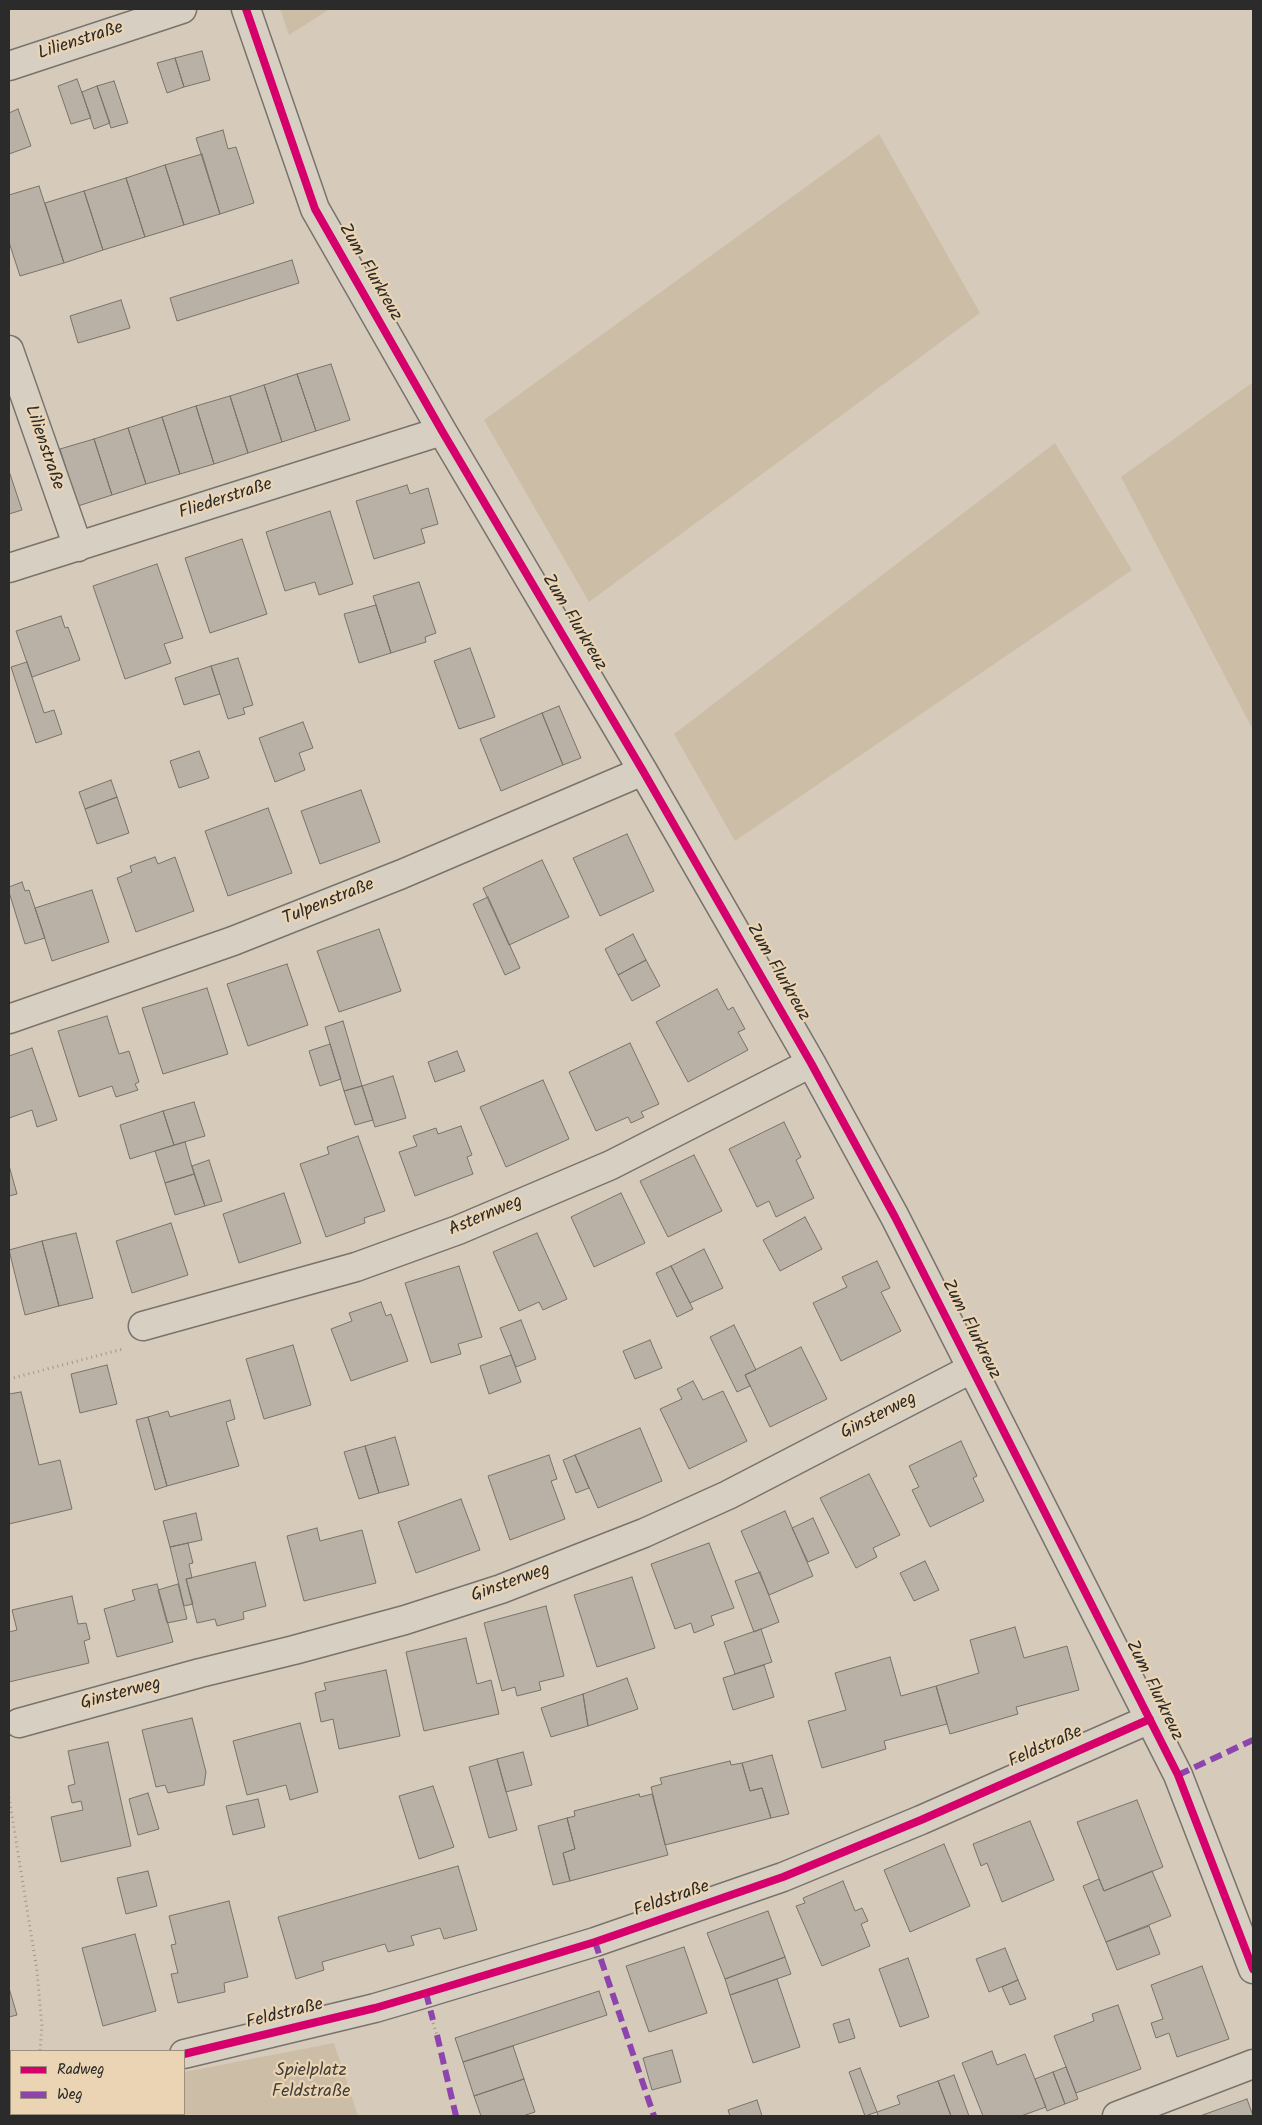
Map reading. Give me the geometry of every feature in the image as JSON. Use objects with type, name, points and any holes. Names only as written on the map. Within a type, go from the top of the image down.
[{"type":"street","name":"Lilienstraße","points":[[9,66],[182,9]]},
{"type":"street","name":"Zum Flurkreuz","points":[[246,9],[315,208],[442,431],[643,771],[812,1063],[895,1217],[1150,1718],[1185,1792],[1253,1969]]},
{"type":"street","name":"Lilienstraße","points":[[9,350],[78,547]]},
{"type":"street","name":"Fliederstraße","points":[[9,568],[442,431]]},
{"type":"street","name":"Tulpenstraße","points":[[9,1019],[233,940],[402,874],[643,771]]},
{"type":"street","name":"Asternweg","points":[[143,1326],[356,1267],[458,1230],[610,1165],[812,1063]]},
{"type":"street","name":"Ginsterweg","points":[[19,1723],[200,1673],[405,1620],[500,1590],[644,1533],[728,1494],[973,1368]]},
{"type":"street","name":"Feldstraße","points":[[185,2054],[376,2008],[417,1996],[595,1942],[784,1877],[921,1820],[1150,1718]]},
{"type":"street","points":[[1117,2116],[1253,2064]]},
{"type":"path","points":[[9,1379],[121,1351],[143,1326]]},
{"type":"path","points":[[9,1797],[37,1971],[42,2026],[40,2050]]},
{"type":"path","points":[[433,2020],[437,2034]]},
{"type":"green space","points":[[280,9],[330,9],[289,35]]},
{"type":"green space","points":[[879,134],[980,313],[589,602],[484,420]]},
{"type":"green space","points":[[1253,382],[1253,730],[1121,477]]},
{"type":"green space","points":[[1055,443],[1132,570],[735,841],[674,734]]},
{"type":"green space","name":"Spielplatz Feldstraße","points":[[334,2043],[358,2116],[115,2116],[185,2115],[185,2072]]},
{"type":"building","points":[[202,51],[210,80],[184,87],[175,58]]},
{"type":"building","points":[[175,58],[184,87],[167,93],[157,63]]},
{"type":"building","points":[[77,79],[91,118],[71,124],[58,86]]},
{"type":"building","points":[[114,81],[128,123],[111,128],[97,86]]},
{"type":"building","points":[[97,86],[110,123],[94,129],[82,92]]},
{"type":"building","points":[[18,109],[31,146],[9,154],[9,113]]},
{"type":"building","points":[[223,130],[228,149],[236,147],[254,203],[220,214],[196,138]]},
{"type":"building","points":[[202,154],[220,214],[184,225],[165,165]]},
{"type":"building","points":[[165,165],[184,225],[145,237],[126,178]]},
{"type":"building","points":[[126,178],[145,237],[103,250],[84,191]]},
{"type":"building","points":[[39,186],[64,263],[20,276],[9,242],[9,195]]},
{"type":"building","points":[[84,191],[103,250],[64,263],[45,203]]},
{"type":"building","points":[[292,260],[299,283],[177,321],[170,298]]},
{"type":"building","points":[[121,300],[130,328],[78,343],[70,316]]},
{"type":"building","points":[[331,364],[350,420],[316,431],[297,374]]},
{"type":"building","points":[[297,374],[316,431],[282,442],[264,385]]},
{"type":"building","points":[[264,385],[282,442],[248,453],[230,396]]},
{"type":"building","points":[[230,396],[248,453],[214,464],[196,406]]},
{"type":"building","points":[[196,406],[214,464],[180,474],[162,417]]},
{"type":"building","points":[[162,417],[180,474],[146,484],[128,428]]},
{"type":"building","points":[[128,428],[146,484],[112,495],[94,439]]},
{"type":"building","points":[[94,439],[112,495],[78,506],[60,449]]},
{"type":"building","points":[[9,471],[22,510],[9,514]]},
{"type":"building","points":[[407,485],[410,494],[428,488],[438,524],[421,529],[425,543],[374,559],[356,501]]},
{"type":"building","points":[[330,511],[353,584],[319,595],[315,582],[285,591],[266,532]]},
{"type":"building","points":[[242,539],[267,614],[210,633],[185,558]]},
{"type":"building","points":[[157,564],[183,638],[164,644],[171,663],[125,679],[93,586]]},
{"type":"building","points":[[419,582],[436,633],[425,637],[426,642],[391,653],[373,596]]},
{"type":"building","points":[[376,605],[391,653],[359,663],[344,614]]},
{"type":"building","points":[[61,616],[65,628],[68,627],[80,660],[32,677],[16,631]]},
{"type":"building","points":[[470,648],[495,717],[459,729],[434,661]]},
{"type":"building","points":[[238,658],[253,705],[243,708],[245,714],[228,719],[211,666]]},
{"type":"building","points":[[27,662],[44,713],[54,710],[62,734],[36,743],[11,667]]},
{"type":"building","points":[[211,666],[220,694],[184,705],[175,678]]},
{"type":"building","points":[[559,706],[581,758],[563,765],[542,713]]},
{"type":"building","points":[[542,713],[563,765],[501,791],[480,739]]},
{"type":"building","points":[[303,722],[313,748],[299,753],[305,770],[275,782],[259,738]]},
{"type":"building","points":[[199,751],[209,778],[179,788],[170,761]]},
{"type":"building","points":[[111,780],[117,797],[85,809],[79,792]]},
{"type":"building","points":[[361,790],[380,842],[320,864],[301,811]]},
{"type":"building","points":[[117,797],[129,833],[97,844],[85,809]]},
{"type":"building","points":[[268,808],[292,873],[228,896],[205,831]]},
{"type":"building","points":[[627,834],[654,891],[600,916],[573,858]]},
{"type":"building","points":[[155,857],[158,864],[175,857],[194,911],[136,932],[117,878],[132,872],[130,866]]},
{"type":"building","points":[[542,860],[569,917],[509,945],[483,888]]},
{"type":"building","points":[[22,882],[25,891],[29,890],[45,938],[25,944],[9,892],[9,887]]},
{"type":"building","points":[[92,890],[109,942],[52,961],[35,908]]},
{"type":"building","points":[[488,897],[520,968],[505,975],[473,904]]},
{"type":"building","points":[[379,929],[401,991],[339,1012],[317,951]]},
{"type":"building","points":[[633,934],[646,960],[618,975],[605,949]]},
{"type":"building","points":[[646,960],[660,986],[632,1001],[618,975]]},
{"type":"building","points":[[287,964],[308,1025],[248,1046],[227,984]]},
{"type":"building","points":[[207,988],[228,1054],[163,1074],[142,1008]]},
{"type":"building","points":[[717,989],[728,1010],[733,1007],[745,1029],[738,1032],[748,1050],[688,1082],[656,1022]]},
{"type":"building","points":[[107,1016],[119,1054],[129,1051],[139,1082],[135,1084],[138,1090],[116,1097],[112,1086],[79,1097],[58,1031]]},
{"type":"building","points":[[343,1021],[362,1086],[344,1091],[325,1027]]},
{"type":"building","points":[[630,1043],[659,1104],[641,1112],[644,1117],[631,1123],[628,1117],[596,1131],[569,1072]]},
{"type":"building","points":[[330,1044],[341,1079],[320,1086],[309,1051]]},
{"type":"building","points":[[32,1048],[57,1120],[37,1127],[32,1110],[9,1118],[9,1056]]},
{"type":"building","points":[[457,1051],[465,1071],[435,1082],[428,1062]]},
{"type":"building","points":[[393,1076],[406,1118],[375,1127],[362,1086]]},
{"type":"building","points":[[543,1080],[569,1139],[506,1167],[480,1107]]},
{"type":"building","points":[[362,1086],[373,1120],[355,1125],[344,1091]]},
{"type":"building","points":[[194,1102],[205,1136],[174,1145],[163,1111]]},
{"type":"building","points":[[163,1111],[174,1145],[130,1159],[120,1125]]},
{"type":"building","points":[[784,1122],[801,1157],[796,1160],[814,1198],[776,1217],[769,1201],[757,1207],[729,1149]]},
{"type":"building","points":[[461,1126],[472,1155],[467,1157],[473,1174],[415,1196],[399,1152],[417,1146],[413,1136],[436,1128],[438,1134]]},
{"type":"building","points":[[358,1136],[385,1211],[364,1218],[365,1223],[326,1237],[300,1164],[329,1154],[327,1147]]},
{"type":"building","points":[[185,1142],[194,1174],[165,1183],[155,1151]]},
{"type":"building","points":[[694,1155],[722,1211],[668,1237],[640,1181]]},
{"type":"building","points":[[209,1160],[222,1201],[205,1206],[192,1166]]},
{"type":"building","points":[[9,1170],[17,1194],[9,1196]]},
{"type":"building","points":[[194,1174],[205,1206],[175,1215],[165,1183]]},
{"type":"building","points":[[284,1193],[301,1243],[239,1263],[223,1214]]},
{"type":"building","points":[[621,1193],[645,1243],[594,1267],[571,1217]]},
{"type":"building","points":[[805,1217],[822,1249],[780,1271],[763,1240]]},
{"type":"building","points":[[171,1223],[188,1275],[132,1293],[116,1241]]},
{"type":"building","points":[[76,1233],[93,1298],[59,1306],[42,1241]]},
{"type":"building","points":[[537,1233],[567,1299],[543,1310],[539,1302],[519,1311],[493,1252]]},
{"type":"building","points":[[42,1241],[59,1306],[25,1315],[9,1250]]},
{"type":"building","points":[[704,1249],[723,1288],[690,1303],[671,1266]]},
{"type":"building","points":[[877,1261],[890,1288],[881,1292],[901,1331],[841,1361],[813,1303],[847,1287],[842,1277]]},
{"type":"building","points":[[459,1266],[482,1337],[458,1344],[461,1354],[431,1363],[405,1283]]},
{"type":"building","points":[[671,1266],[693,1309],[677,1317],[656,1273]]},
{"type":"building","points":[[381,1302],[386,1316],[391,1314],[408,1361],[351,1381],[331,1329],[352,1321],[349,1313]]},
{"type":"building","points":[[521,1320],[536,1359],[516,1367],[500,1328]]},
{"type":"building","points":[[734,1325],[756,1370],[745,1375],[750,1386],[737,1392],[710,1337]]},
{"type":"building","points":[[650,1340],[662,1368],[635,1379],[623,1351]]},
{"type":"building","points":[[293,1345],[311,1405],[264,1419],[246,1359]]},
{"type":"building","points":[[801,1347],[827,1399],[770,1427],[745,1375]]},
{"type":"building","points":[[511,1355],[521,1382],[489,1394],[480,1366]]},
{"type":"building","points":[[107,1365],[117,1404],[80,1413],[71,1374]]},
{"type":"building","points":[[693,1381],[703,1400],[723,1391],[747,1441],[689,1469],[660,1409],[682,1399],[677,1389]]},
{"type":"building","points":[[21,1392],[39,1465],[60,1460],[72,1509],[9,1524],[9,1394]]},
{"type":"building","points":[[230,1400],[235,1419],[226,1422],[239,1466],[167,1486],[148,1417],[168,1411],[170,1417]]},
{"type":"building","points":[[148,1417],[167,1486],[155,1490],[136,1420]]},
{"type":"building","points":[[640,1428],[662,1481],[598,1508],[575,1455]]},
{"type":"building","points":[[395,1437],[409,1485],[379,1493],[365,1446]]},
{"type":"building","points":[[961,1441],[977,1476],[973,1478],[984,1501],[930,1527],[912,1490],[919,1487],[909,1466]]},
{"type":"building","points":[[365,1446],[379,1493],[359,1499],[344,1452]]},
{"type":"building","points":[[549,1455],[557,1479],[551,1481],[565,1519],[510,1540],[488,1476]]},
{"type":"building","points":[[575,1455],[589,1488],[576,1493],[563,1460]]},
{"type":"building","points":[[869,1474],[900,1535],[873,1548],[877,1557],[856,1568],[820,1498]]},
{"type":"building","points":[[461,1499],[480,1550],[416,1573],[398,1522]]},
{"type":"building","points":[[785,1511],[813,1576],[769,1595],[741,1531]]},
{"type":"building","points":[[196,1513],[202,1540],[170,1547],[163,1521]]},
{"type":"building","points":[[813,1518],[829,1553],[808,1562],[792,1528]]},
{"type":"building","points":[[317,1528],[320,1541],[362,1530],[376,1583],[304,1601],[287,1536]]},
{"type":"building","points":[[188,1543],[193,1563],[189,1564],[192,1578],[186,1579],[193,1604],[184,1606],[170,1547]]},
{"type":"building","points":[[709,1543],[734,1608],[711,1616],[714,1625],[694,1633],[691,1623],[675,1629],[651,1564]]},
{"type":"building","points":[[925,1561],[939,1590],[914,1601],[900,1573]]},
{"type":"building","points":[[255,1562],[266,1606],[243,1612],[244,1619],[217,1626],[215,1619],[197,1623],[186,1579]]},
{"type":"building","points":[[760,1572],[779,1622],[754,1632],[735,1581]]},
{"type":"building","points":[[632,1577],[655,1648],[597,1667],[574,1595]]},
{"type":"building","points":[[157,1584],[173,1642],[117,1657],[104,1609],[135,1600],[132,1590]]},
{"type":"building","points":[[178,1584],[187,1619],[167,1623],[158,1590]]},
{"type":"building","points":[[72,1596],[78,1624],[86,1623],[90,1639],[84,1641],[89,1663],[9,1682],[9,1632],[17,1630],[12,1610]]},
{"type":"building","points":[[546,1606],[564,1676],[539,1682],[541,1690],[517,1696],[515,1687],[502,1691],[484,1623]]},
{"type":"building","points":[[1015,1627],[1024,1658],[1067,1646],[1079,1690],[1016,1707],[1018,1714],[950,1734],[936,1686],[979,1673],[970,1640]]},
{"type":"building","points":[[761,1629],[772,1662],[735,1674],[724,1642]]},
{"type":"building","points":[[466,1638],[477,1684],[491,1680],[499,1714],[424,1731],[406,1652]]},
{"type":"building","points":[[890,1657],[901,1696],[936,1686],[947,1724],[884,1741],[886,1749],[822,1768],[808,1721],[846,1710],[835,1673]]},
{"type":"building","points":[[764,1665],[774,1697],[733,1710],[723,1678]]},
{"type":"building","points":[[386,1670],[400,1736],[339,1749],[333,1719],[321,1722],[315,1693],[326,1690],[324,1683]]},
{"type":"building","points":[[627,1678],[638,1709],[588,1726],[583,1694]]},
{"type":"building","points":[[583,1694],[588,1726],[551,1737],[541,1708]]},
{"type":"building","points":[[192,1718],[206,1772],[204,1785],[168,1793],[165,1785],[156,1787],[142,1730]]},
{"type":"building","points":[[300,1723],[318,1792],[290,1800],[286,1785],[247,1795],[233,1741]]},
{"type":"building","points":[[108,1742],[131,1846],[61,1862],[51,1817],[83,1810],[81,1801],[72,1803],[68,1786],[75,1784],[68,1751]]},
{"type":"building","points":[[523,1752],[532,1785],[506,1792],[497,1759]]},
{"type":"building","points":[[772,1755],[789,1814],[771,1818],[762,1788],[750,1791],[742,1763]]},
{"type":"building","points":[[497,1759],[517,1830],[489,1838],[469,1767]]},
{"type":"building","points":[[730,1761],[731,1765],[742,1763],[750,1791],[762,1788],[771,1818],[665,1845],[651,1787],[662,1784],[660,1778]]},
{"type":"building","points":[[433,1786],[454,1847],[419,1859],[399,1796]]},
{"type":"building","points":[[148,1793],[159,1829],[138,1835],[129,1799]]},
{"type":"building","points":[[639,1794],[640,1797],[652,1794],[668,1855],[570,1881],[563,1853],[575,1849],[567,1818],[575,1816],[574,1811]]},
{"type":"building","points":[[258,1799],[265,1827],[233,1835],[226,1806]]},
{"type":"building","points":[[1137,1800],[1163,1867],[1104,1891],[1077,1822]]},
{"type":"building","points":[[567,1818],[575,1849],[563,1853],[570,1881],[553,1885],[538,1826]]},
{"type":"building","points":[[1030,1821],[1054,1880],[1002,1902],[987,1863],[981,1866],[973,1844]]},
{"type":"building","points":[[944,1844],[970,1906],[910,1932],[884,1870]]},
{"type":"building","points":[[458,1866],[477,1930],[444,1939],[440,1928],[411,1936],[414,1945],[388,1952],[385,1944],[322,1962],[324,1970],[296,1979],[278,1917]]},
{"type":"building","points":[[148,1871],[157,1906],[126,1914],[117,1878]]},
{"type":"building","points":[[1152,1871],[1171,1916],[1106,1942],[1083,1886],[1099,1879],[1104,1891]]},
{"type":"building","points":[[843,1881],[855,1911],[862,1908],[868,1921],[861,1924],[870,1946],[822,1966],[796,1906],[805,1903],[803,1898]]},
{"type":"building","points":[[229,1901],[248,1977],[224,1983],[225,1992],[178,2003],[171,1974],[178,1973],[171,1945],[176,1944],[169,1916]]},
{"type":"building","points":[[768,1911],[785,1957],[725,1979],[707,1933]]},
{"type":"building","points":[[1149,1926],[1160,1954],[1117,1970],[1106,1942]]},
{"type":"building","points":[[135,1934],[156,2011],[103,2026],[82,1948]]},
{"type":"building","points":[[684,1947],[707,2013],[649,2032],[626,1966]]},
{"type":"building","points":[[1005,1948],[1018,1980],[989,1992],[976,1959]]},
{"type":"building","points":[[785,1957],[791,1974],[730,1995],[725,1979]]},
{"type":"building","points":[[908,1958],[929,2017],[900,2027],[879,1969]]},
{"type":"building","points":[[1202,1966],[1229,2039],[1177,2057],[1169,2033],[1156,2038],[1151,2023],[1163,2019],[1151,1985]]},
{"type":"building","points":[[777,1979],[800,2047],[753,2063],[730,1995]]},
{"type":"building","points":[[1018,1980],[1026,1999],[1010,2005],[1002,1987]]},
{"type":"building","points":[[9,1988],[17,2015],[9,2017]]},
{"type":"building","points":[[599,1991],[607,2015],[463,2062],[455,2038]]},
{"type":"building","points":[[1118,2005],[1141,2069],[1076,2093],[1054,2036],[1094,2021],[1092,2014]]},
{"type":"building","points":[[849,2019],[855,2038],[839,2043],[833,2024]]},
{"type":"building","points":[[513,2046],[524,2079],[474,2096],[463,2062]]},
{"type":"building","points":[[672,2050],[681,2082],[652,2090],[643,2058]]},
{"type":"building","points":[[992,2051],[997,2065],[1025,2054],[1046,2107],[1021,2116],[983,2116],[962,2063]]},
{"type":"building","points":[[1066,2067],[1078,2099],[1065,2104],[1053,2072]]},
{"type":"building","points":[[860,2068],[877,2112],[865,2116],[849,2072]]},
{"type":"building","points":[[1053,2072],[1065,2104],[1047,2111],[1035,2079]]},
{"type":"building","points":[[954,2075],[969,2116],[951,2116],[938,2081]]},
{"type":"building","points":[[524,2079],[535,2112],[523,2116],[481,2116],[474,2096]]},
{"type":"building","points":[[938,2081],[951,2116],[878,2116],[877,2112],[900,2104],[897,2096]]},
{"type":"building","points":[[1247,2099],[1253,2116],[1200,2116]]},
{"type":"building","points":[[757,2100],[762,2116],[730,2116],[728,2110]]},
{"type":"marked path","points":[[1178,1775],[1253,1740]]},
{"type":"marked path","points":[[595,1942],[654,2116]]},
{"type":"marked path","points":[[426,1993],[433,2020]]},
{"type":"marked path","points":[[437,2035],[456,2116]]},
{"type":"cycle path","points":[[246,9],[315,209],[442,431],[643,771],[811,1063],[895,1217],[1178,1775],[1253,1969]]},
{"type":"cycle path","points":[[185,2054],[375,2008],[426,1993],[595,1942],[783,1877],[921,1820],[1150,1719]]}]
